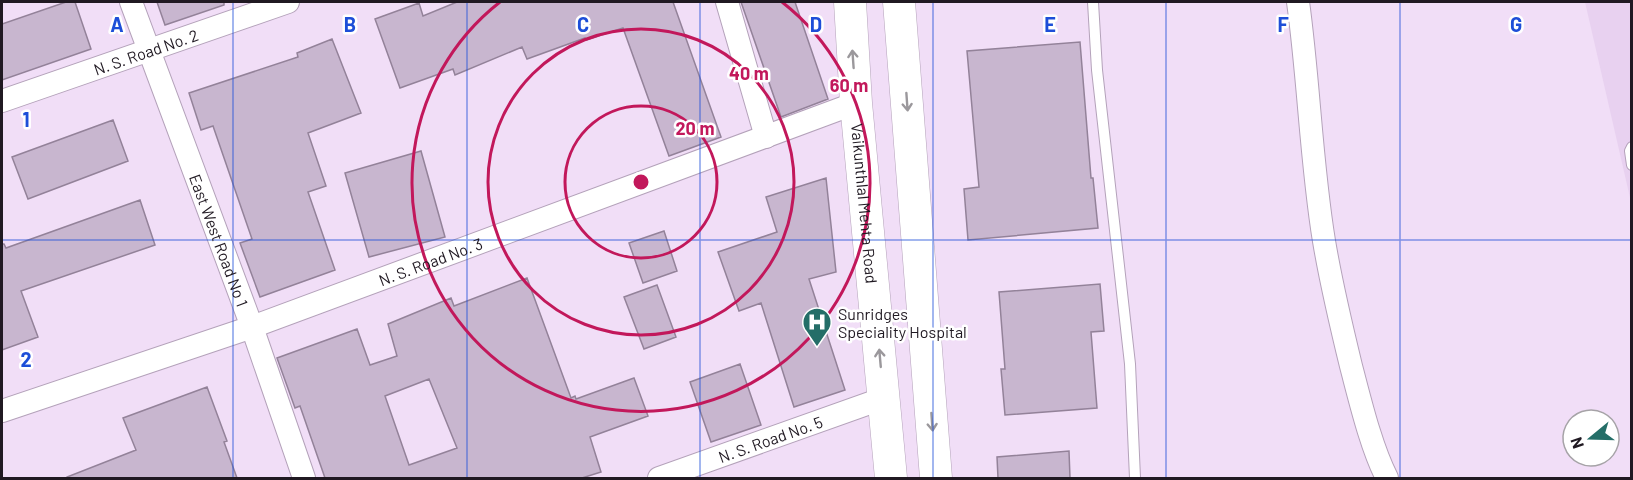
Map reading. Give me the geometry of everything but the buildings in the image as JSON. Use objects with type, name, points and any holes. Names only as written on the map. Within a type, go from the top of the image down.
[{"type":"main road","name":"Vaikunthlal Mehta Road","points":[[850,2],[856,103],[891,478]]},
{"type":"main road","points":[[899,2],[936,478]]},
{"type":"street","name":"East West Road No 1","points":[[131,2],[252,327],[304,478]]},
{"type":"street","name":"N. S. Road No. 2","points":[[2,101],[288,2]]},
{"type":"street","points":[[727,2],[766,137]]},
{"type":"street","points":[[1298,2],[1306,60],[1314,162],[1324,240],[1337,310],[1359,400],[1387,478]]},
{"type":"street","name":"N. S. Road No. 3","points":[[2,411],[252,327],[856,103]]},
{"type":"street","name":"N. S. Road No. 5","points":[[659,478],[884,398]]},
{"type":"lane","points":[[1093,2],[1097,70],[1130,364],[1135,478]]},
{"type":"lane","points":[[1632,147],[1630,151],[1632,165]]},
{"type":"shaded area","points":[[1585,2],[1631,2],[1631,202]]},
{"type":"place","name":"Sunridges Speciality Hospital","points":[[817,348]]}]
